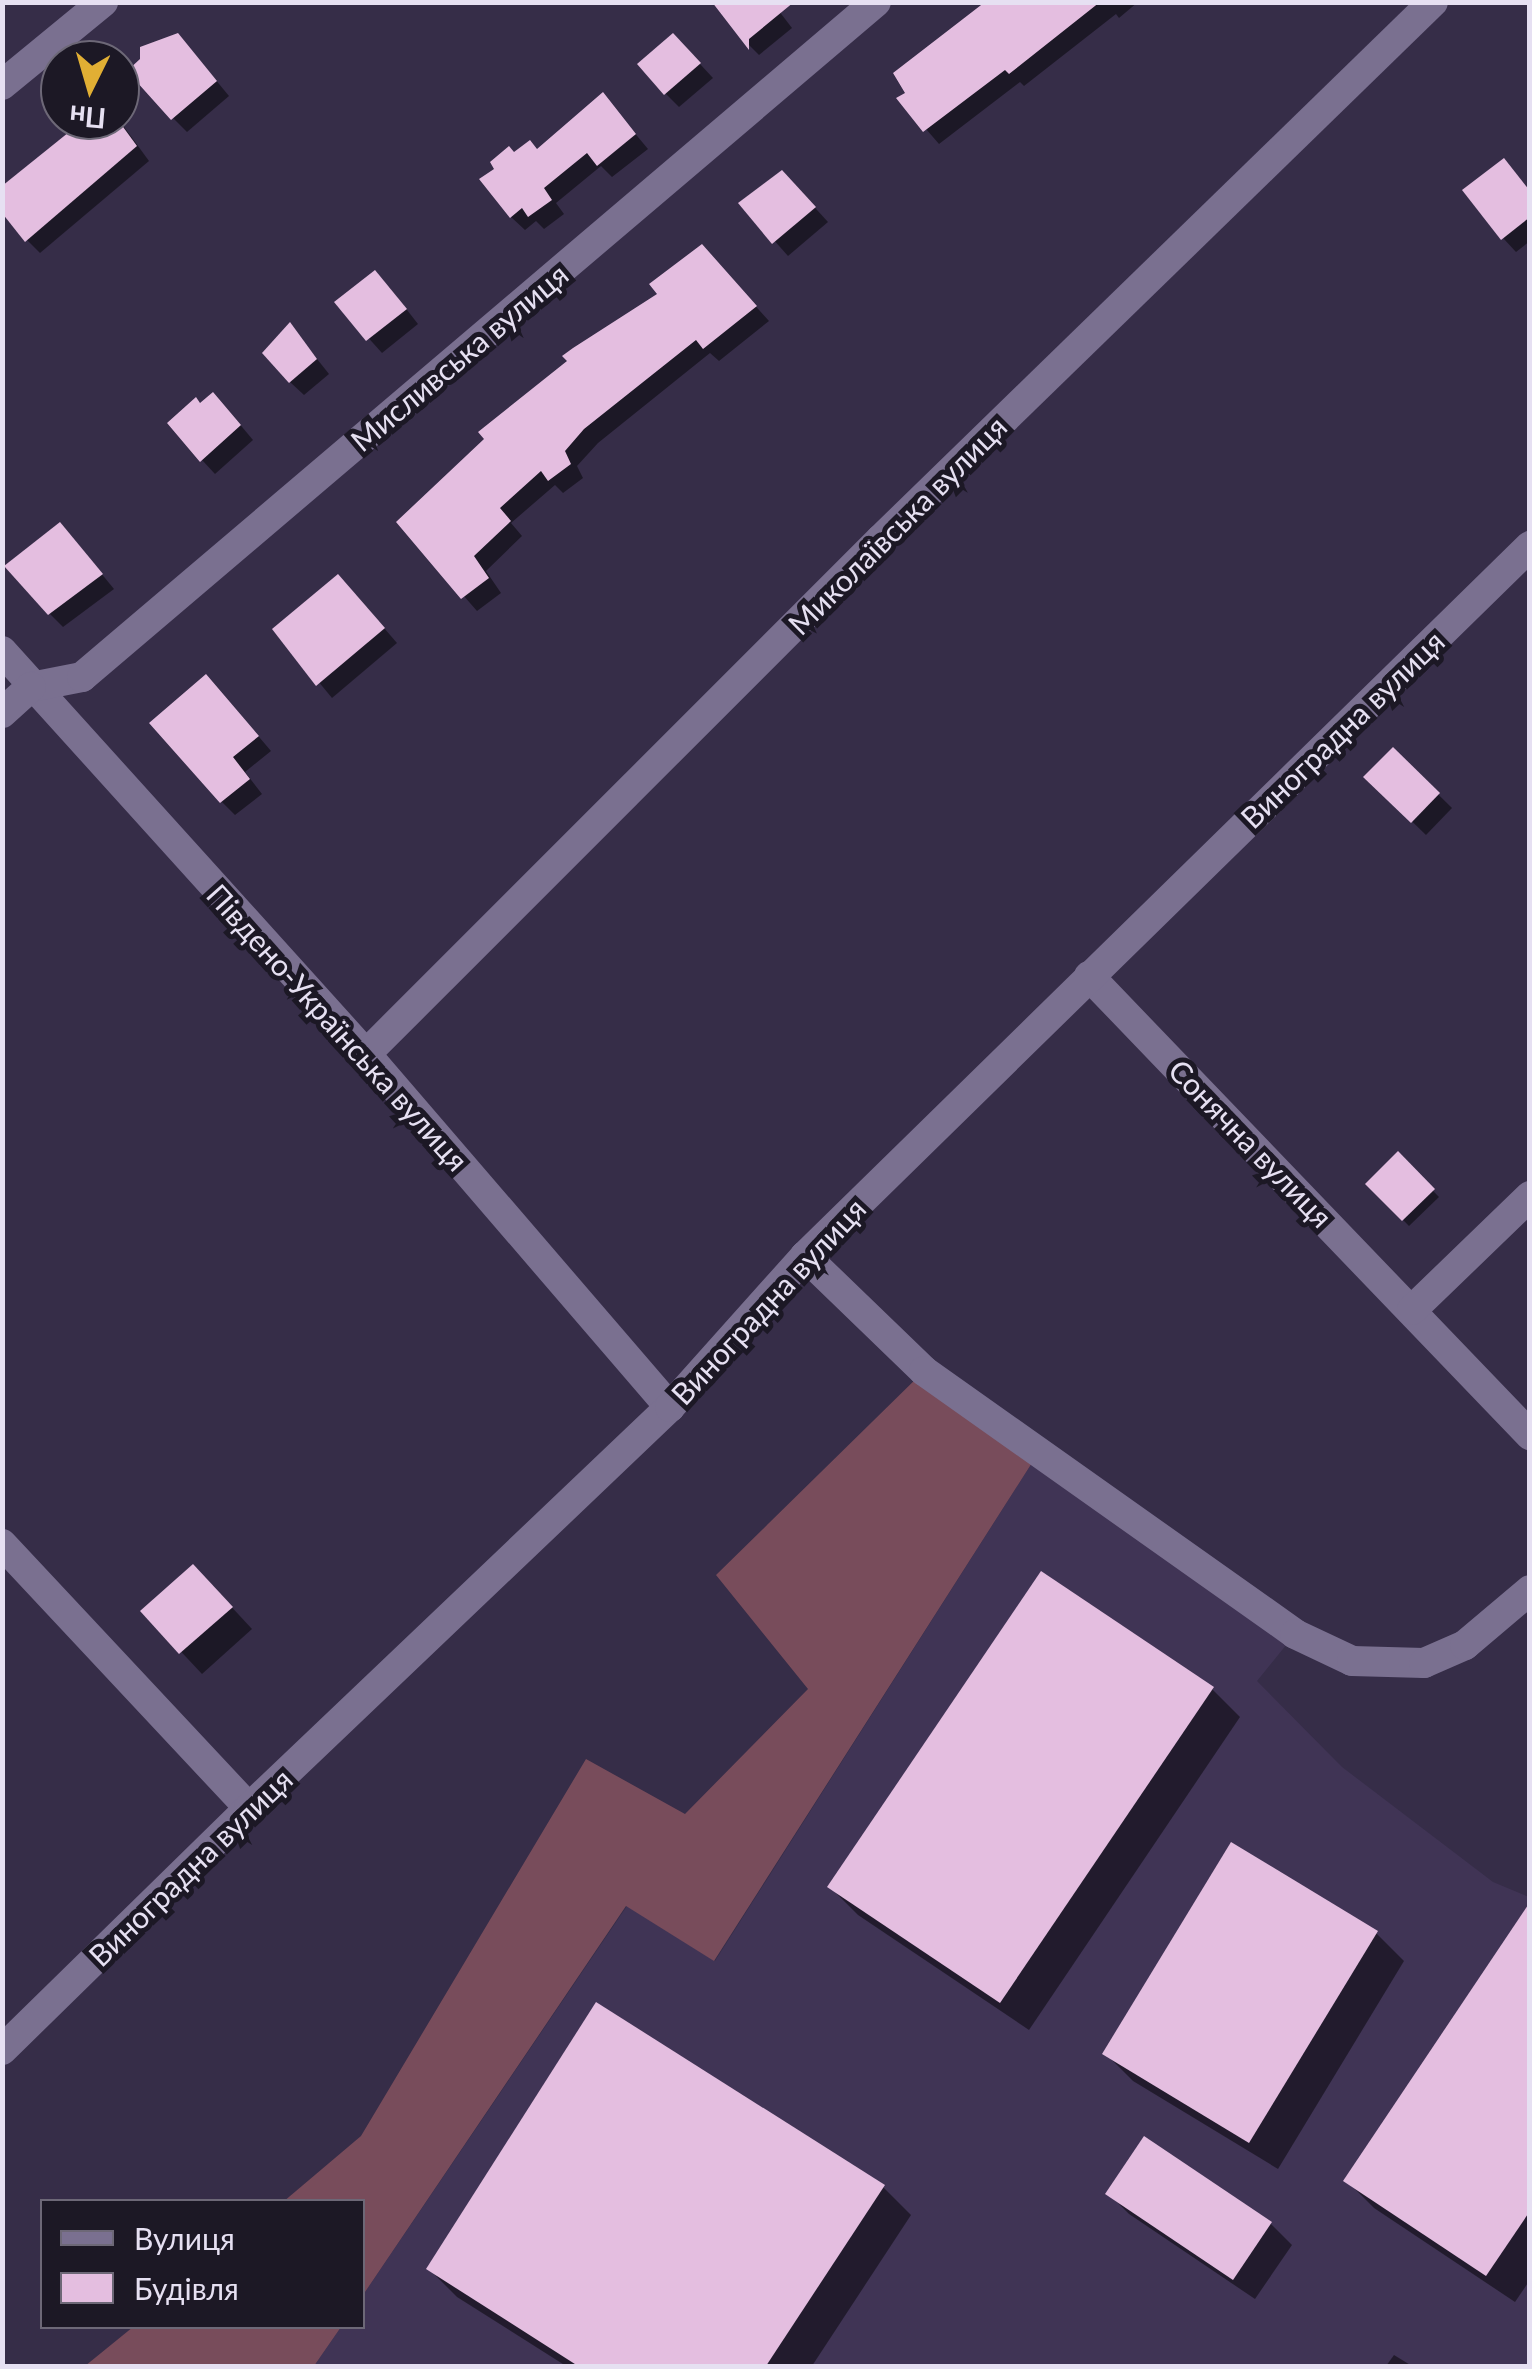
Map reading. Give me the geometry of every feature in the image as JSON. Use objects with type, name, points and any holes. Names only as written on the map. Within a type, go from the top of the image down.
[{"type":"street","points":[[2,86],[103,2]]},
{"type":"street","name":"Мисливська вулиця","points":[[31,688],[82,678],[876,2]]},
{"type":"street","name":"Миколаївська вулиця","points":[[366,1054],[881,539],[1434,2]]},
{"type":"street","name":"Виноградна вулиця","points":[[2,2050],[249,1808],[670,1407],[805,1256],[1530,546]]},
{"type":"street","name":"Південо-Українська вулиця","points":[[2,652],[366,1054],[670,1407]]},
{"type":"street","points":[[2,712],[31,688]]},
{"type":"street","name":"Сонячна вулиця","points":[[1089,976],[1530,1435]]},
{"type":"street","points":[[1412,1310],[1530,1196]]},
{"type":"street","points":[[805,1256],[924,1371],[1295,1634],[1352,1661],[1424,1663],[1465,1645],[1530,1590]]},
{"type":"street","points":[[2,1544],[249,1808]]},
{"type":"shaded area","points":[[924,1371],[1037,1455],[714,1961],[626,1906],[365,2292],[365,2199],[287,2199],[361,2136],[586,1759],[685,1814],[808,1689],[716,1575]]},
{"type":"shaded area","points":[[1037,1455],[1295,1634],[1257,1681],[1342,1767],[1493,1882],[1529,1897],[1529,2366],[314,2366],[340,2329],[365,2329],[365,2292],[627,1906],[715,1961]]},
{"type":"shaded area","points":[[131,2329],[340,2329],[314,2366],[85,2366]]},
{"type":"building","points":[[712,2],[794,2],[749,39],[749,50]]},
{"type":"building","points":[[985,2],[1100,2],[1009,74],[1005,70],[923,132],[896,98],[905,93],[893,73]]},
{"type":"building","points":[[178,33],[217,81],[171,120],[140,85],[140,47]]},
{"type":"building","points":[[673,33],[701,63],[664,95],[637,64]]},
{"type":"building","points":[[603,92],[636,134],[597,166],[587,153],[544,188],[552,200],[528,217],[522,208],[510,218],[479,179],[494,169],[490,162],[509,146],[514,152],[530,140],[537,149]]},
{"type":"building","points":[[59,140],[133,140],[137,146],[25,242],[2,213],[2,186]]},
{"type":"building","points":[[1504,158],[1530,191],[1530,217],[1501,240],[1462,190]]},
{"type":"building","points":[[782,170],[816,207],[772,244],[738,203]]},
{"type":"building","points":[[702,244],[757,306],[703,349],[696,340],[584,429],[565,451],[571,464],[548,481],[541,471],[500,508],[511,521],[474,556],[489,578],[461,599],[396,522],[484,439],[478,432],[567,361],[562,356],[657,294],[649,284]]},
{"type":"building","points":[[375,270],[407,309],[366,341],[334,302]]},
{"type":"building","points":[[290,322],[317,359],[289,383],[262,353]]},
{"type":"building","points":[[213,392],[241,425],[200,462],[167,423],[196,397],[200,403]]},
{"type":"building","points":[[60,522],[103,574],[48,615],[4,566]]},
{"type":"building","points":[[338,574],[385,628],[316,686],[272,629]]},
{"type":"building","points":[[206,674],[259,736],[233,757],[250,779],[220,803],[149,723]]},
{"type":"building","points":[[1393,747],[1440,793],[1411,823],[1363,777]]},
{"type":"building","points":[[1398,1151],[1435,1189],[1402,1221],[1365,1184]]},
{"type":"building","points":[[193,1564],[233,1607],[179,1654],[140,1611]]},
{"type":"building","points":[[1041,1571],[1214,1687],[1000,2003],[827,1887]]},
{"type":"building","points":[[1231,1842],[1378,1931],[1249,2143],[1102,2054]]},
{"type":"building","points":[[1530,1902],[1530,2211],[1486,2276],[1343,2181]]},
{"type":"building","points":[[596,2002],[885,2185],[766,2366],[578,2366],[426,2269]]},
{"type":"building","points":[[1144,2136],[1272,2222],[1233,2280],[1105,2194]]}]
